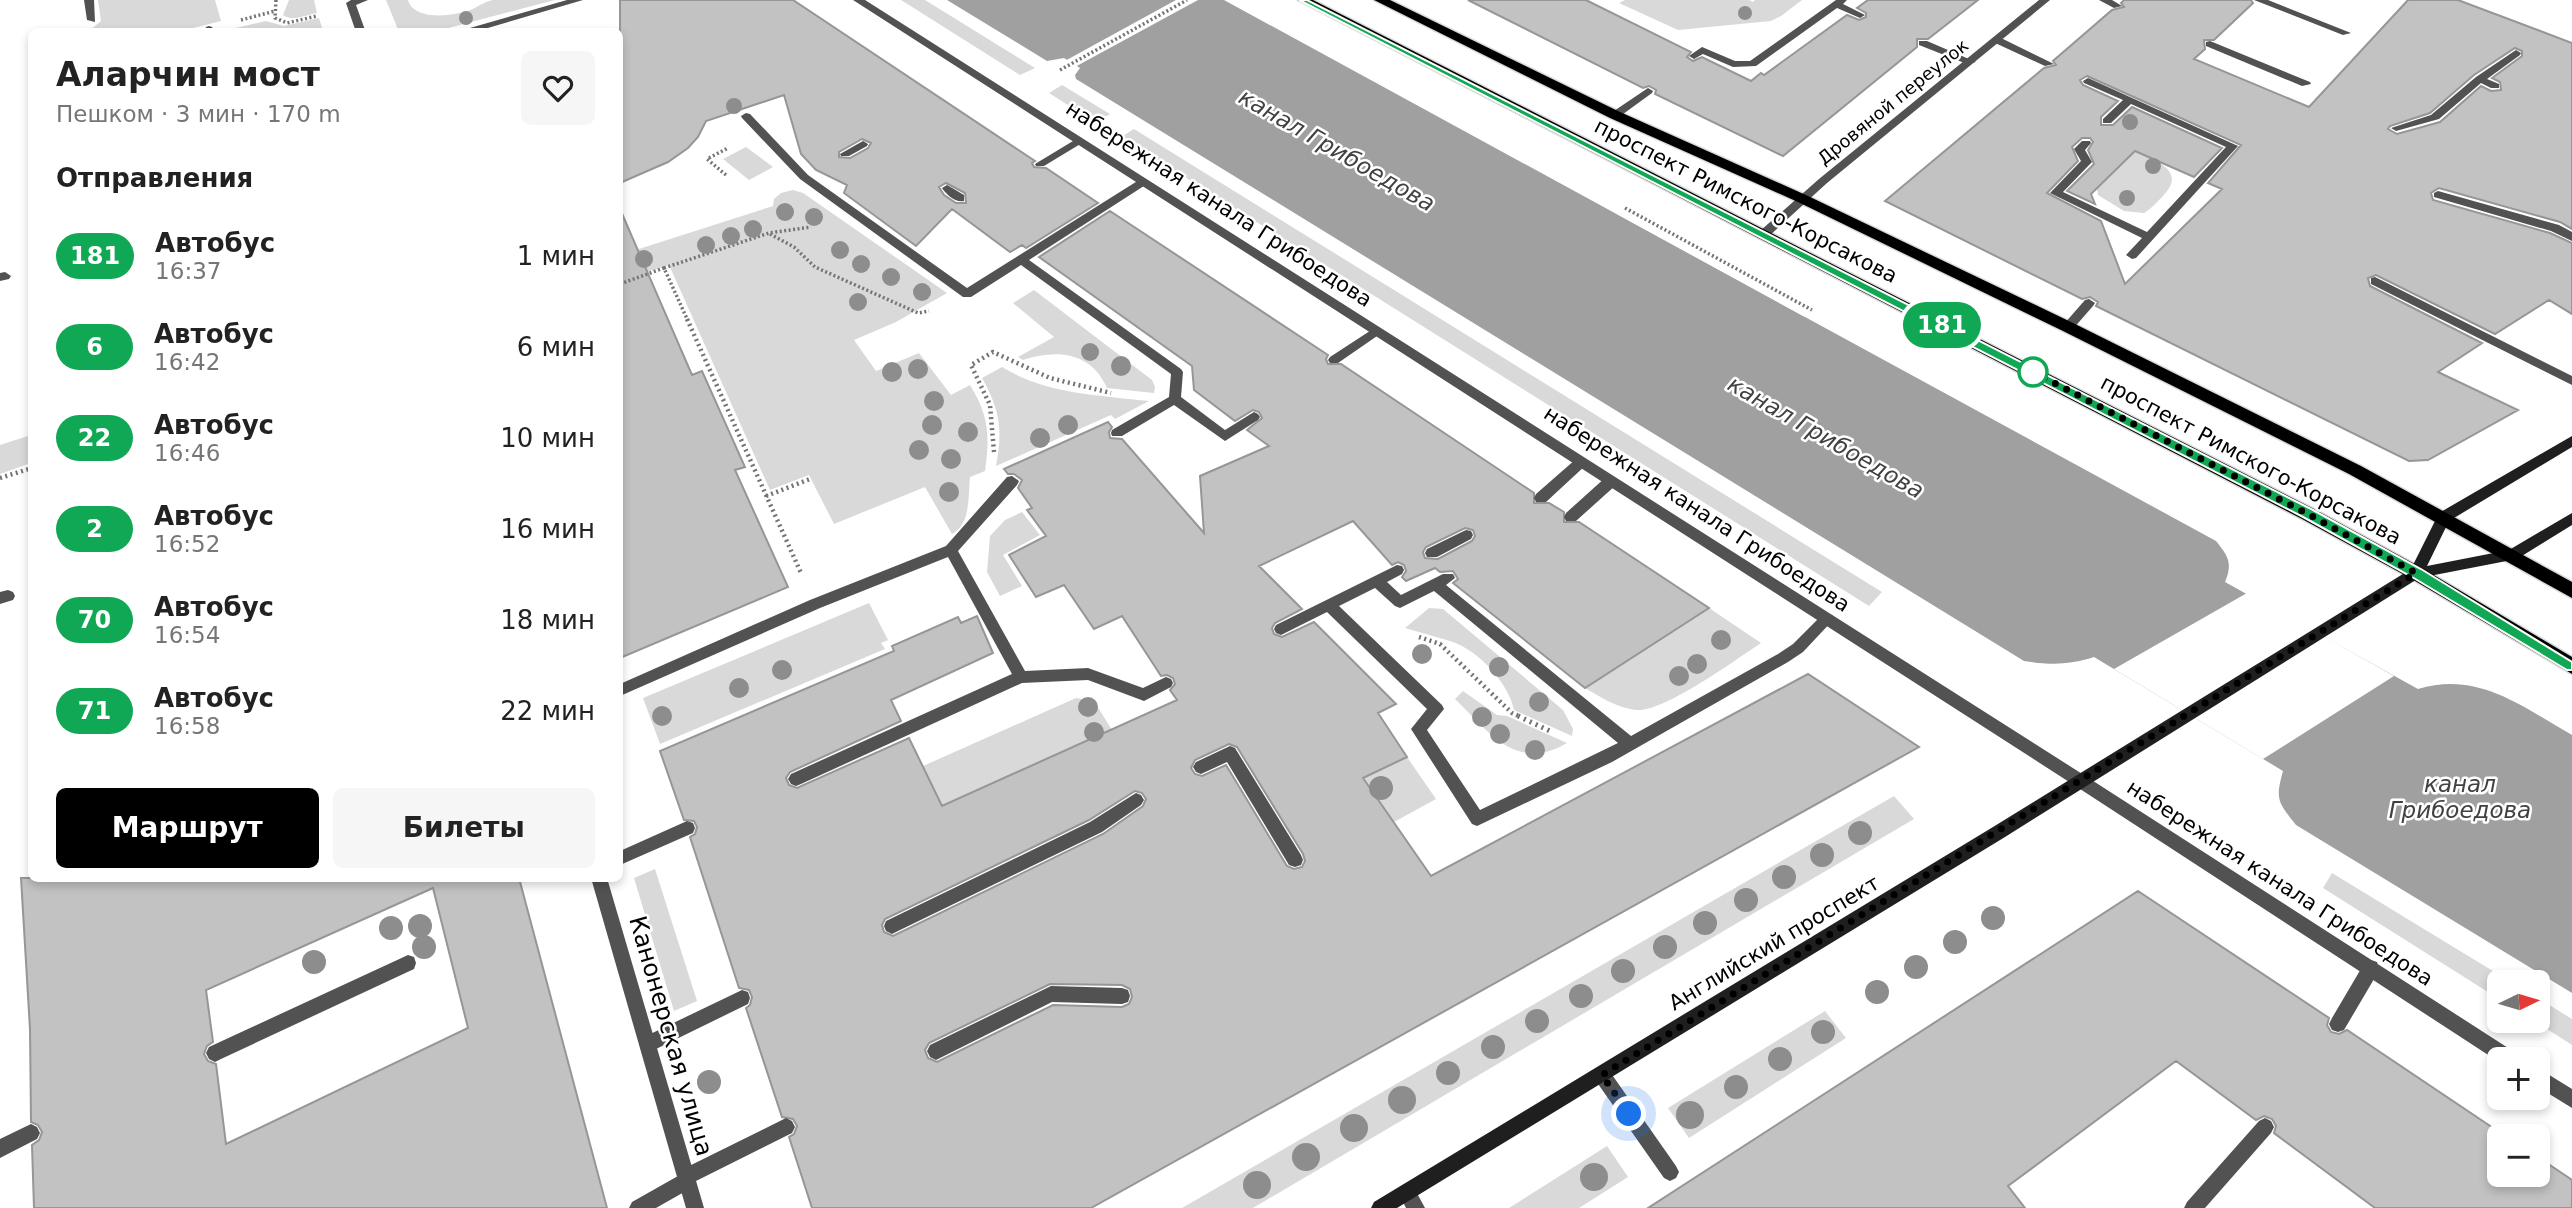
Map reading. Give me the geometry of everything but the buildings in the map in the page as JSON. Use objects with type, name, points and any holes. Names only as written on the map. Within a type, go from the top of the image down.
[{"type":"main road","name":"проспект Римского-Корсакова","points":[[1304,0],[2296,507],[2416,573],[2572,666]]},
{"type":"main road","name":"проспект Римского-Корсакова","points":[[1380,0],[1615,115],[1804,199],[2068,327],[2444,517],[2572,591]]},
{"type":"street","points":[[89,0],[92,20]]},
{"type":"street","points":[[359,28],[351,3],[363,0]]},
{"type":"street","points":[[476,28],[578,0]]},
{"type":"street","name":"набережная канала Грибоедова","points":[[858,0],[2492,1047]]},
{"type":"street","name":"Дровяной переулок","points":[[1764,234],[2045,0]]},
{"type":"street","points":[[2104,0],[2117,6]]},
{"type":"street","points":[[2259,0],[2346,33]]},
{"type":"street","points":[[1694,56],[1702,50],[1733,64],[1752,64],[1838,2],[1860,15]]},
{"type":"street","points":[[1997,40],[2049,64]]},
{"type":"street","points":[[1923,43],[1971,62]]},
{"type":"street","points":[[2210,44],[2306,84]]},
{"type":"street","points":[[2396,128],[2435,117],[2516,53]]},
{"type":"street","points":[[2480,79],[2495,86]]},
{"type":"street","points":[[2088,81],[2233,146],[2132,255]]},
{"type":"street","points":[[1615,115],[1648,91]]},
{"type":"street","points":[[2107,121],[2129,100]]},
{"type":"street","points":[[746,116],[804,177],[867,222],[905,244],[967,294],[1143,181]]},
{"type":"street","points":[[1040,164],[1078,141]]},
{"type":"street","points":[[2086,143],[2080,149],[2087,162],[2056,193],[2149,237]]},
{"type":"street","points":[[845,154],[863,144]]},
{"type":"street","points":[[804,177],[817,170]]},
{"type":"street","points":[[947,188],[960,198]]},
{"type":"street","points":[[2438,194],[2555,229],[2572,237]]},
{"type":"street","points":[[1021,260],[1177,372],[1175,399]]},
{"type":"street","points":[[2375,281],[2572,381]]},
{"type":"street","points":[[2068,327],[2089,303]]},
{"type":"street","points":[[1334,360],[1376,331]]},
{"type":"street","points":[[1175,399],[1226,436],[1254,417]]},
{"type":"street","points":[[1117,433],[1175,399]]},
{"type":"street","points":[[2416,573],[2444,517],[2572,441]]},
{"type":"street","points":[[1541,498],[1581,462]]},
{"type":"street","points":[[623,689],[815,604],[951,550],[1012,481]]},
{"type":"street","points":[[1571,517],[1611,481]]},
{"type":"street","points":[[2416,573],[2512,555],[2572,518]]},
{"type":"street","points":[[1432,553],[1466,535]]},
{"type":"street","points":[[951,550],[1021,677]]},
{"type":"street","points":[[1281,629],[1397,570]]},
{"type":"street","name":"Английский проспект","points":[[1380,1208],[1411,1200],[1602,1075],[2082,782],[2416,573]]},
{"type":"street","points":[[1376,580],[1400,602],[1441,581],[1630,744]]},
{"type":"street","points":[[1328,605],[1437,709],[1418,729],[1477,819],[1630,744],[1798,648],[1827,619]]},
{"type":"street","points":[[796,779],[1021,677],[1088,674],[1144,695],[1166,683]]},
{"type":"street","points":[[1201,767],[1230,753],[1295,860]]},
{"type":"street","points":[[892,926],[1096,827],[1136,800]]},
{"type":"street","points":[[623,857],[687,828]]},
{"type":"street","name":"Канонерская улица","points":[[600,882],[695,1208]]},
{"type":"street","points":[[215,1053],[408,963]]},
{"type":"street","points":[[2338,1024],[2371,968]]},
{"type":"street","points":[[936,1051],[1051,994],[1122,996]]},
{"type":"street","points":[[648,1044],[743,998]]},
{"type":"street","points":[[1602,1075],[1670,1172]]},
{"type":"street","points":[[2550,1085],[2572,1099]]},
{"type":"street","points":[[2193,1208],[2265,1127]]},
{"type":"street","points":[[638,1208],[687,1179],[786,1128]]},
{"type":"street","points":[[0,1149],[32,1133]]},
{"type":"path","points":[[276,0],[275,18],[286,23],[351,3]]},
{"type":"path","points":[[1060,70],[1187,0]]},
{"type":"path","points":[[1625,208],[1812,310]]},
{"type":"path","points":[[623,283],[769,233],[867,222]]},
{"type":"path","points":[[769,233],[794,247],[815,267],[918,313],[936,309]]},
{"type":"path","points":[[664,268],[815,604]]},
{"type":"path","points":[[988,509],[995,445],[993,424],[990,405],[971,365],[993,352],[1027,371],[1066,384],[1102,392],[1175,399]]},
{"type":"path","points":[[0,478],[28,469]]},
{"type":"path","points":[[766,496],[810,479]]},
{"type":"path","points":[[1440,645],[1512,713]]},
{"type":"shaded area","points":[[98,0],[215,0],[221,21],[193,28],[93,28],[101,21]]},
{"type":"shaded area","points":[[289,0],[314,0],[317,13],[287,17],[283,15]]},
{"type":"shaded area","points":[[386,0],[408,0],[412,7],[425,14],[444,15],[468,11],[493,0],[555,0],[448,28],[397,28]]},
{"type":"shaded area","points":[[901,0],[925,0],[1035,68],[1020,75]]},
{"type":"shaded area","points":[[1625,0],[1802,0],[1771,21],[1678,30],[1619,3]]},
{"type":"shaded area","points":[[319,18],[322,28],[236,28],[266,21],[284,26]]},
{"type":"shaded area","points":[[1062,85],[1110,114],[1096,123],[1049,93]]},
{"type":"shaded area","points":[[1134,129],[1882,592],[1869,606],[1121,137]]},
{"type":"shaded area","points":[[746,147],[773,167],[749,180],[723,159]]},
{"type":"shaded area","points":[[2135,152],[2160,163],[2171,174],[2172,180],[2162,197],[2144,213],[2124,211],[2098,195],[2097,189]]},
{"type":"shaded area","points":[[793,190],[803,193],[947,293],[896,322],[854,340],[876,371],[919,353],[951,395],[970,385],[976,396],[986,426],[985,471],[970,477],[966,517],[963,524],[952,534],[925,487],[834,524],[809,475],[770,490],[669,265],[623,280],[623,254],[773,206],[774,199],[781,193]]},
{"type":"shaded area","points":[[1034,290],[1152,380],[1154,393],[1107,388],[1092,367],[1072,356],[1048,355],[1023,360],[1018,357],[1054,337],[1013,303]]},
{"type":"shaded area","points":[[1002,367],[1036,383],[1054,388],[1149,401],[1115,419],[1111,415],[996,466],[998,420],[993,400],[982,378]]},
{"type":"shaded area","points":[[28,436],[28,464],[0,474],[0,445]]},
{"type":"shaded area","points":[[1022,512],[1040,535],[1003,555],[1022,586],[1000,596],[987,572],[990,536],[1005,520]]},
{"type":"shaded area","points":[[869,603],[888,640],[881,643],[885,649],[660,744],[643,698]]},
{"type":"shaded area","points":[[1429,608],[1443,609],[1563,710],[1573,729],[1572,736],[1514,710],[1499,679],[1463,646],[1405,628]]},
{"type":"shaded area","points":[[1709,608],[1761,643],[1681,695],[1648,709],[1622,707],[1585,688]]},
{"type":"shaded area","points":[[1463,691],[1497,715],[1507,716],[1567,743],[1549,751],[1533,753],[1518,751],[1505,745],[1455,699]]},
{"type":"shaded area","points":[[1076,698],[1094,701],[1112,730],[942,806],[923,766]]},
{"type":"shaded area","points":[[1407,757],[1436,799],[1394,822],[1363,778]]},
{"type":"shaded area","points":[[1894,796],[1914,819],[1253,1208],[1182,1208]]},
{"type":"shaded area","points":[[655,869],[697,1001],[674,1011],[634,878]]},
{"type":"shaded area","points":[[2332,873],[2491,970],[2487,970],[2487,991],[2323,888]]},
{"type":"shaded area","points":[[2550,1005],[2572,1019],[2572,1045],[2550,1031]]},
{"type":"shaded area","points":[[1825,1011],[1846,1038],[1689,1138],[1668,1108]]},
{"type":"shaded area","points":[[1607,1146],[1628,1177],[1579,1208],[1509,1208]]},
{"type":"water","name":"канал Грибоедова","points":[[947,0],[1224,0],[2216,541],[2228,560],[2229,570],[2225,582],[2418,689],[2440,685],[2480,688],[2517,703],[2572,735],[2572,993],[2550,980],[2550,970],[2534,970],[2296,825],[2280,800],[2279,788],[2283,771],[2094,657],[2059,664],[2024,661],[1076,79],[1075,75],[1080,68],[1064,58],[1047,61]]},
{"type":"pier","points":[[1176,0],[1198,0],[1073,68],[1063,62]]},
{"type":"pier","points":[[1620,212],[1807,314],[1805,317],[1617,214]]},
{"type":"pier","points":[[2247,593],[2394,676],[2263,759],[2114,669]]},
{"type":"bus line","name":"181","points":[[1304,0],[2308,514],[2416,573],[2572,666]]},
{"type":"route","points":[[1629,1114],[1602,1075],[2082,782],[2416,573],[2033,372]]}]
